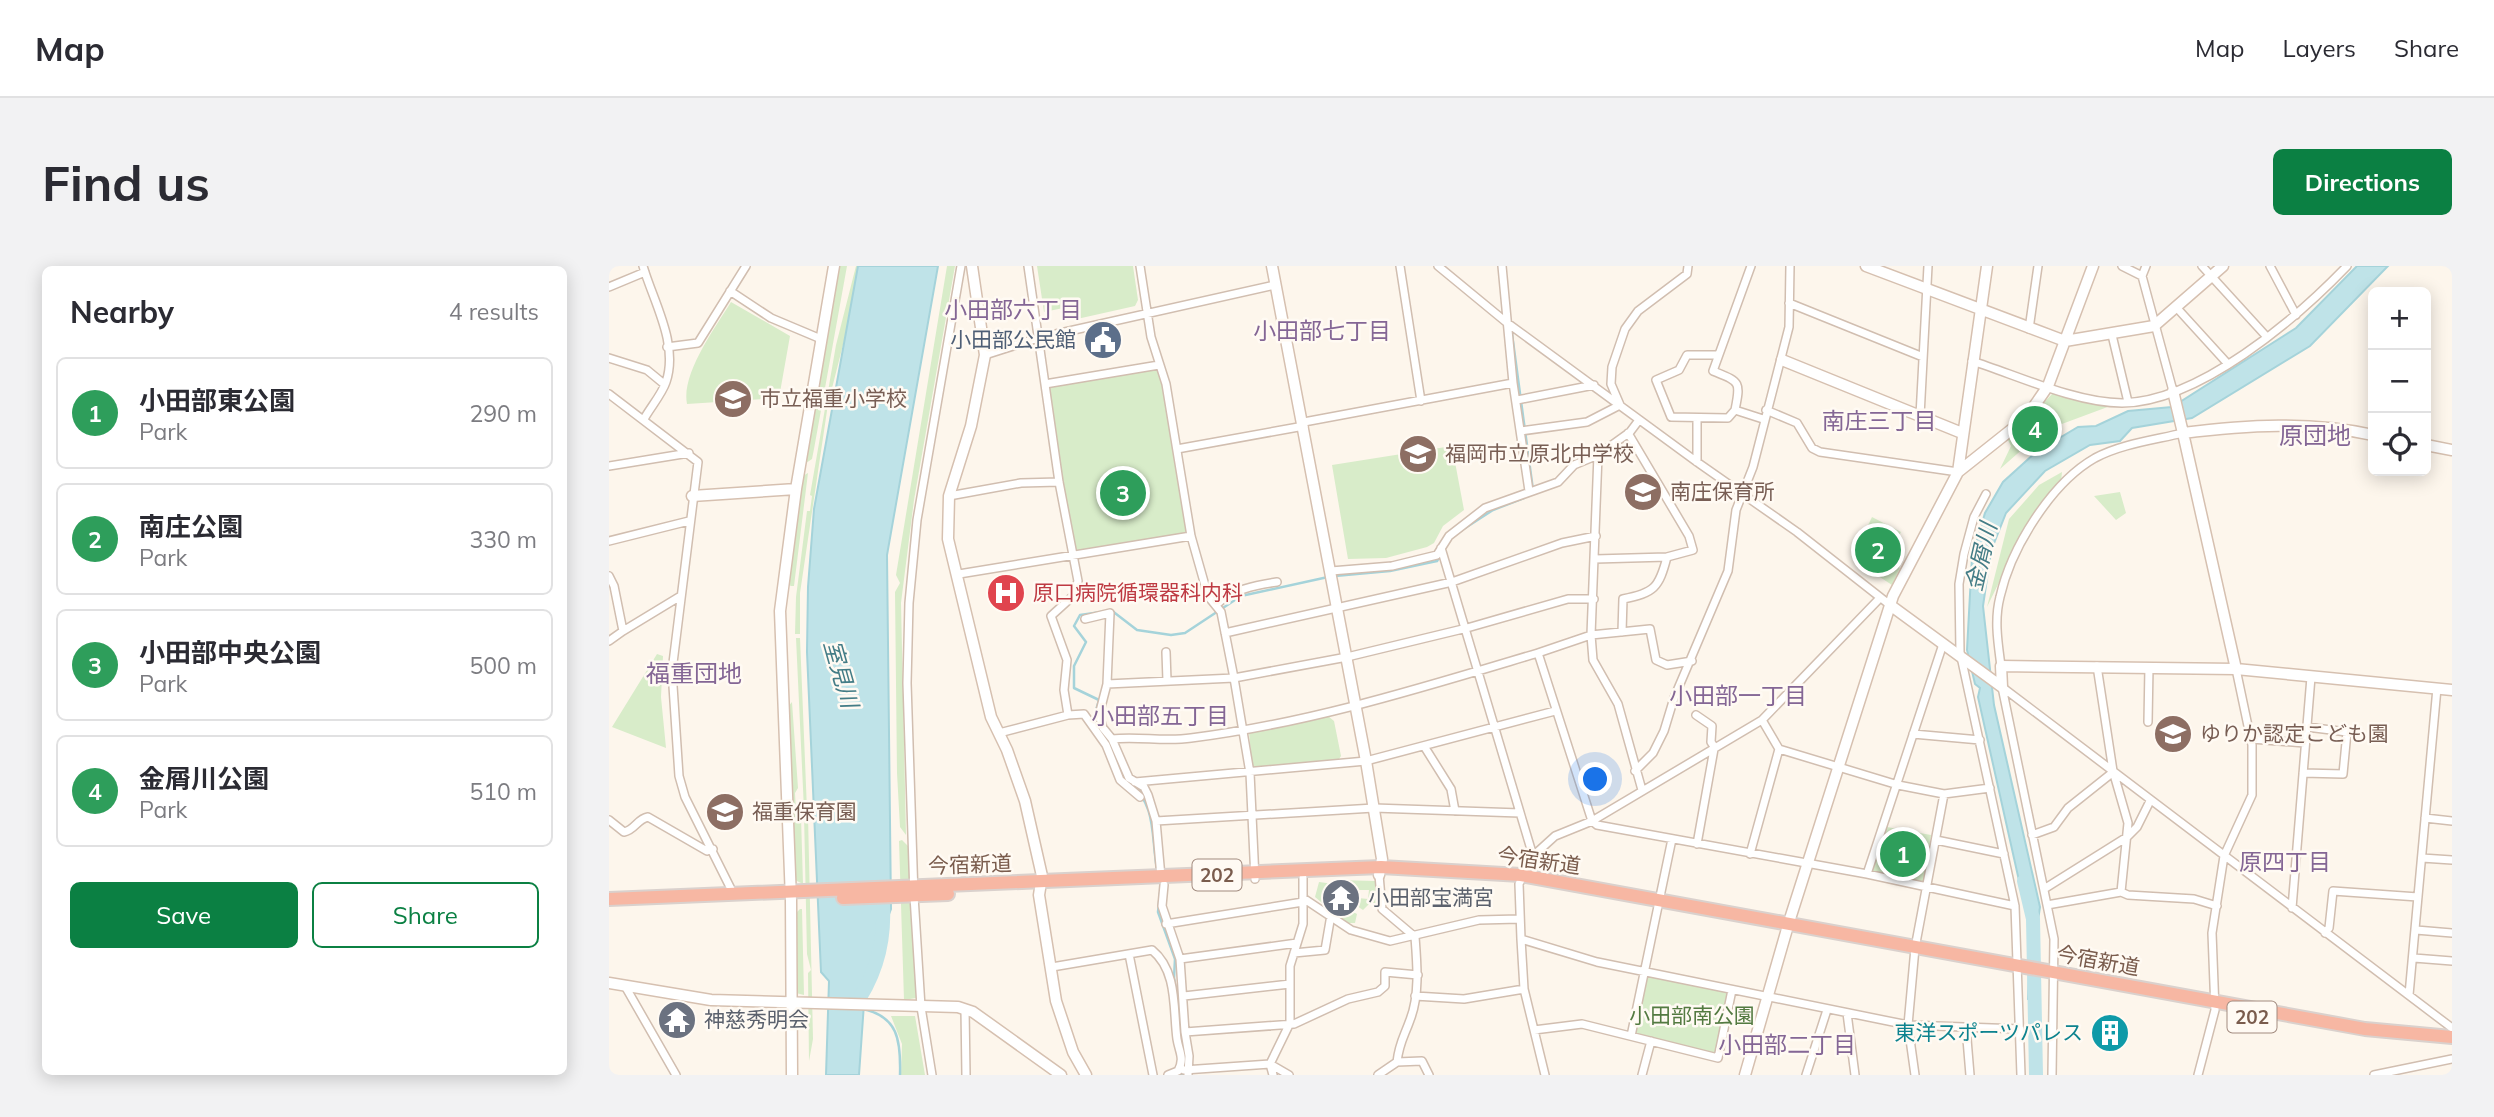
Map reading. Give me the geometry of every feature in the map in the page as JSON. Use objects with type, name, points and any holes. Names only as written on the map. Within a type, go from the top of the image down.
[{"type":"highway","name":"今宿新道","points":[[609,907],[791,896],[1380,871],[1520,880],[2054,975],[2364,1037],[2452,1044]]},
{"type":"highway","name":"今宿新道","points":[[1255,876],[1303,878],[1380,871]]},
{"type":"highway","name":"今宿新道","points":[[609,899],[733,893],[791,896]]},
{"type":"highway","name":"今宿新道","points":[[2215,1006],[2365,1029],[2452,1037]]},
{"type":"street","points":[[667,347],[698,343],[746,266]]},
{"type":"street","points":[[792,1075],[791,896],[780,611],[796,489],[834,266]]},
{"type":"street","points":[[932,1075],[921,1006],[913,891],[907,683],[909,603],[917,520],[956,278],[961,266]]},
{"type":"street","points":[[972,266],[985,355],[971,426],[949,496],[948,539],[959,574],[991,717],[1025,801],[1056,1001],[1065,1031],[1086,1075]]},
{"type":"street","points":[[1028,266],[1077,590],[1051,616],[1067,660],[1064,690],[1068,715]]},
{"type":"street","points":[[1140,266],[1147,314],[1166,384],[1191,536],[1208,596],[1218,608],[1234,678],[1250,773],[1255,876]]},
{"type":"street","points":[[1272,266],[1366,761],[1374,808],[1382,909],[1415,937],[1418,975],[1415,996],[1411,1020],[1400,1038],[1397,1062]]},
{"type":"street","points":[[1400,266],[1420,401]]},
{"type":"street","points":[[1438,266],[1506,321],[1797,532],[1878,598],[2002,687],[2452,1028]]},
{"type":"street","points":[[1502,266],[1513,383],[1520,399],[1532,490]]},
{"type":"street","points":[[1620,405],[1611,384],[1612,367],[1625,329],[1638,311],[1687,274],[1688,266]]},
{"type":"street","points":[[1716,355],[1687,355],[1679,370],[1656,380],[1671,417],[1728,418],[1735,410],[1739,387],[1736,380],[1713,371],[1734,305],[1745,287],[1751,266]]},
{"type":"street","points":[[1635,771],[1653,753],[1728,571],[1740,492],[1753,467],[1763,419],[1782,360],[1789,327],[1790,266]]},
{"type":"street","points":[[1866,266],[2065,341],[2154,326],[2223,266]]},
{"type":"street","points":[[1920,416],[1928,266]]},
{"type":"street","points":[[1745,1075],[1788,926],[1898,582],[1958,472],[1987,266]]},
{"type":"street","points":[[2029,329],[2038,266]]},
{"type":"street","points":[[1766,410],[1797,423],[1812,448],[1820,452],[1958,472],[2026,418],[2048,386],[2093,266]]},
{"type":"street","points":[[2122,266],[2142,276]]},
{"type":"street","points":[[2145,266],[2142,276],[2182,429],[2251,739],[2252,795],[2224,856],[2212,933],[2215,1006],[2198,1075]]},
{"type":"street","points":[[2202,266],[2266,336]]},
{"type":"street","points":[[2270,266],[2296,315]]},
{"type":"street","points":[[1972,361],[2092,399],[2128,402],[2173,391],[2227,363],[2296,315],[2347,266]]},
{"type":"street","points":[[609,287],[644,269],[665,326],[667,347],[664,384],[642,418]]},
{"type":"street","points":[[985,355],[1038,338],[1275,285]]},
{"type":"street","points":[[730,291],[771,318],[821,340]]},
{"type":"street","points":[[1789,303],[1923,357]]},
{"type":"street","points":[[2176,307],[2227,363]]},
{"type":"street","points":[[2112,335],[2128,402]]},
{"type":"street","points":[[609,358],[647,370],[664,384]]},
{"type":"street","points":[[1782,360],[1962,433]]},
{"type":"street","points":[[1045,384],[1159,365]]},
{"type":"street","points":[[1177,449],[1513,383]]},
{"type":"street","points":[[1520,399],[1594,384]]},
{"type":"street","points":[[609,394],[698,461],[672,671],[680,776],[685,797],[733,893]]},
{"type":"street","points":[[1524,430],[1587,422],[1620,405]]},
{"type":"street","points":[[1735,410],[1763,419]]},
{"type":"street","points":[[1697,419],[1697,462]]},
{"type":"street","points":[[1332,575],[1392,566],[1437,555],[1449,536],[1485,508],[1557,482],[1574,465],[1598,455],[1628,433],[1639,420]]},
{"type":"street","points":[[2052,1075],[2054,939],[2002,687],[1997,639],[1999,598],[2013,555],[2061,486],[2097,457],[2118,449],[2182,429],[2281,425],[2344,428],[2368,434]]},
{"type":"street","points":[[1595,559],[1667,557],[1693,550],[1689,536],[1628,433]]},
{"type":"street","points":[[2431,446],[2452,450]]},
{"type":"street","points":[[609,466],[689,453]]},
{"type":"street","points":[[1598,455],[1591,635],[1593,660],[1618,704],[1642,790]]},
{"type":"street","points":[[949,496],[1021,483],[1059,482]]},
{"type":"street","points":[[692,496],[796,489]]},
{"type":"street","points":[[1986,495],[1974,517],[1959,584],[1961,657],[2015,906],[2020,969],[2021,1075]]},
{"type":"street","points":[[609,541],[689,521]]},
{"type":"street","points":[[959,574],[1191,536]]},
{"type":"street","points":[[1224,633],[1339,610],[1452,582],[1562,543],[1596,536]]},
{"type":"street","points":[[1441,548],[1533,856]]},
{"type":"street","points":[[1622,632],[1623,599],[1648,594],[1659,583],[1667,557]]},
{"type":"street","points":[[609,576],[614,586],[623,631]]},
{"type":"street","points":[[1218,608],[1223,598],[1249,588],[1277,582]]},
{"type":"street","points":[[609,641],[680,597]]},
{"type":"street","points":[[1545,1075],[1524,989],[1521,939],[1520,880],[1533,856],[1555,836],[1592,821],[1762,720],[1878,598]]},
{"type":"street","points":[[1107,684],[1234,678],[1347,657],[1467,628],[1568,599],[1594,599]]},
{"type":"street","points":[[1085,619],[1109,613],[1107,684],[1099,715],[1129,778],[1144,787],[1156,821],[1163,881],[1162,906],[1180,959],[1184,996],[1185,1071]]},
{"type":"street","points":[[1112,739],[1188,739],[1356,706],[1591,635],[1650,629],[1656,660],[1667,665],[1692,661]]},
{"type":"street","points":[[1867,874],[1943,644]]},
{"type":"street","points":[[1166,652],[1167,681]]},
{"type":"street","points":[[1538,653],[1592,821],[1597,825],[1808,866],[1867,874],[2015,906]]},
{"type":"street","points":[[2001,666],[2236,669],[2452,690]]},
{"type":"street","points":[[2097,666],[2113,771],[2128,824],[2121,892]]},
{"type":"street","points":[[2148,722],[2149,667]]},
{"type":"street","points":[[2292,908],[2311,677]]},
{"type":"street","points":[[2409,995],[2437,688]]},
{"type":"street","points":[[1135,782],[1366,761],[1555,711]]},
{"type":"street","points":[[999,733],[1068,715],[1084,714],[1106,745],[1120,780],[1140,797]]},
{"type":"street","points":[[1696,715],[1712,726],[1711,742],[1715,749],[1697,844]]},
{"type":"street","points":[[1762,720],[1779,750],[1898,785],[1944,794],[1990,788]]},
{"type":"street","points":[[2303,773],[2343,774],[2347,732],[2307,727]]},
{"type":"street","points":[[1913,734],[1980,740]]},
{"type":"street","points":[[2251,739],[2305,743]]},
{"type":"street","points":[[1424,746],[1451,789],[1455,811]]},
{"type":"street","points":[[1750,854],[1779,750]]},
{"type":"street","points":[[2032,835],[2054,827],[2068,808],[2112,776],[2113,771]]},
{"type":"street","points":[[1916,1075],[1908,1025],[1915,951],[1944,794]]},
{"type":"street","points":[[2044,889],[2127,837],[2137,827],[2150,801]]},
{"type":"street","points":[[1156,821],[1374,808],[1520,813]]},
{"type":"street","points":[[609,820],[624,832],[632,831],[642,818],[648,817],[707,851],[713,849]]},
{"type":"street","points":[[2425,818],[2452,821]]},
{"type":"street","points":[[1631,1036],[1672,839]]},
{"type":"street","points":[[1936,840],[2004,853]]},
{"type":"street","points":[[2422,858],[2452,860]]},
{"type":"street","points":[[1273,1075],[1270,1065],[1290,1023],[1290,984],[1294,953],[1303,924],[1303,878]]},
{"type":"street","points":[[2325,933],[2329,928],[2333,891],[2419,897]]},
{"type":"street","points":[[2047,905],[2121,892],[2128,895],[2193,899],[2217,906]]},
{"type":"street","points":[[1166,923],[1303,900],[1331,915],[1351,930],[1390,941],[1479,920],[1520,919]]},
{"type":"street","points":[[1294,953],[1325,950],[1331,915]]},
{"type":"street","points":[[2416,930],[2452,933]]},
{"type":"street","points":[[1521,939],[1645,971],[1908,1025],[2020,1029]]},
{"type":"street","points":[[1180,959],[1297,943]]},
{"type":"street","points":[[1052,967],[1152,950],[1159,956],[1173,991],[1177,1039],[1186,1056]]},
{"type":"street","points":[[1129,954],[1153,1075]]},
{"type":"street","points":[[2414,958],[2452,961]]},
{"type":"street","points":[[1185,1032],[1307,1020],[1348,999],[1378,992],[1385,986],[1385,972],[1418,975]]},
{"type":"street","points":[[609,983],[711,1000],[965,1009],[1061,1075]]},
{"type":"street","points":[[1184,996],[1290,984]]},
{"type":"street","points":[[625,986],[676,1075]]},
{"type":"street","points":[[1415,996],[1464,999],[1524,989]]},
{"type":"street","points":[[1534,1030],[1581,1024],[1719,1058],[1732,990]]},
{"type":"street","points":[[965,1009],[966,1075]]},
{"type":"street","points":[[1806,1075],[1827,1010]]},
{"type":"street","points":[[1847,1013],[1855,1075]]},
{"type":"street","points":[[1966,1027],[1970,1075]]},
{"type":"street","points":[[1642,1075],[1651,1041]]},
{"type":"street","points":[[2374,1075],[2452,1059]]},
{"type":"street","points":[[1378,1075],[1397,1062],[1422,1061],[1429,1075]]},
{"type":"street","points":[[1168,1075],[1185,1071],[1229,1071],[1270,1065],[1289,1075]]},
{"type":"green space","points":[[838,266],[847,266],[812,459],[803,465]]},
{"type":"green space","points":[[856,266],[863,266],[828,404],[800,593],[800,634],[795,634],[796,597],[807,511],[810,511],[810,495],[836,345]]},
{"type":"green space","points":[[947,266],[955,266],[914,500],[901,603],[906,835],[900,827],[897,773],[895,592],[900,583],[896,575]]},
{"type":"green space","points":[[1037,266],[1133,266],[1138,300],[1135,306],[1077,319],[1073,306],[1044,312]]},
{"type":"green space","points":[[731,302],[790,336],[779,398],[687,404],[689,379],[694,365]]},
{"type":"green space","points":[[1159,365],[1191,536],[1071,557],[1045,384]]},
{"type":"green space","points":[[2054,392],[2113,405],[2043,431],[2000,469],[2011,446],[2008,440]]},
{"type":"green space","points":[[1452,446],[1464,510],[1443,526],[1434,543],[1386,558],[1348,559],[1332,465]]},
{"type":"green space","points":[[2062,472],[2061,482],[2026,527],[1987,607],[2009,519],[2039,485]]},
{"type":"green space","points":[[808,473],[794,586],[791,586],[785,583],[801,477]]},
{"type":"green space","points":[[2120,492],[2126,513],[2116,520],[2094,496]]},
{"type":"green space","points":[[1872,517],[1901,532],[1885,561],[1900,568],[1892,585],[1863,566],[1870,554],[1858,546]]},
{"type":"green space","points":[[796,638],[800,638],[807,810],[804,810]]},
{"type":"green space","points":[[657,654],[663,656],[661,697],[666,748],[612,727]]},
{"type":"green space","points":[[792,702],[798,788],[795,793],[796,812],[801,817],[803,884],[793,879],[786,709]]},
{"type":"green space","points":[[1328,716],[1334,721],[1341,756],[1339,759],[1256,769],[1252,766],[1249,732]]},
{"type":"green space","points":[[804,814],[808,815],[813,1039],[809,1061],[808,973],[811,970],[807,954]]},
{"type":"green space","points":[[1887,827],[1931,835],[1924,884],[1872,873]]},
{"type":"green space","points":[[902,840],[908,846],[916,998],[904,1000],[899,841]]},
{"type":"green space","points":[[1338,880],[1375,881],[1378,883],[1378,904],[1369,904],[1363,910],[1357,906],[1358,898],[1368,899],[1369,890],[1338,890],[1334,893],[1336,902],[1357,914],[1355,923],[1346,923],[1315,897],[1319,882],[1334,884]]},
{"type":"green space","points":[[800,909],[804,995],[796,993],[796,913]]},
{"type":"green space","name":"小田部南公園","points":[[1647,975],[1729,992],[1717,1055],[1633,1035]]},
{"type":"green space","points":[[891,1016],[915,1016],[925,1075],[901,1075],[902,1044]]},
{"type":"water","points":[[858,266],[938,266],[887,555],[891,909],[866,975],[859,1075],[826,1075],[829,981],[821,972],[807,652],[808,587],[814,509]]},
{"type":"water","points":[[2357,266],[2388,266],[2310,346],[2192,418],[2132,428],[2120,441],[2090,445],[2045,471],[2006,513],[1991,551],[1983,606],[1994,705],[2040,907],[2032,960],[2036,1002],[2028,999],[2032,903],[2022,894],[1978,697],[1980,688],[1975,684],[1967,650],[1972,557],[1985,513],[2003,482],[2036,452],[2078,427],[2096,426],[2128,411],[2172,407],[2296,328]]},
{"type":"waterway","points":[[1512,334],[1533,490]]},
{"type":"waterway","points":[[1459,532],[1493,510],[1524,498]]},
{"type":"waterway","points":[[1335,576],[1390,571],[1437,561],[1440,556]]},
{"type":"waterway","points":[[1111,610],[1137,630],[1171,635],[1185,633],[1241,596],[1328,577]]},
{"type":"waterway","points":[[1099,730],[1094,717],[1099,700],[1074,688],[1074,666],[1086,642],[1074,626],[1080,615],[1101,612]]},
{"type":"waterway","points":[[1129,783],[1138,791],[1149,811],[1157,869]]},
{"type":"waterway","name":"金屑川","points":[[2024,881],[2033,919],[2036,1075]]},
{"type":"waterway","points":[[1160,893],[1158,912],[1175,959],[1174,978],[1186,1061],[1182,1075]]},
{"type":"waterway","name":"室見川","points":[[853,1008],[867,985],[877,960],[883,906]]},
{"type":"waterway","points":[[862,1009],[883,1017],[895,1031],[900,1051],[900,1075]]},
{"type":"place","name":"小田部公民館","points":[[1103,340]]},
{"type":"place","name":"市立福重小学校","points":[[733,399]]},
{"type":"place","name":"金屑川公園","points":[[2035,429]]},
{"type":"place","name":"福岡市立原北中学校","points":[[1418,454]]},
{"type":"place","name":"南庄保育所","points":[[1643,492]]},
{"type":"place","name":"小田部中央公園","points":[[1123,493]]},
{"type":"place","name":"南庄公園","points":[[1878,550]]},
{"type":"place","name":"原口病院循環器科内科","points":[[1006,593]]},
{"type":"place","name":"ゆりか認定こども園","points":[[2173,734]]},
{"type":"place","name":"福重保育園","points":[[725,812]]},
{"type":"place","name":"小田部東公園","points":[[1903,854]]},
{"type":"place","name":"小田部宝満宮","points":[[1341,898]]},
{"type":"place","name":"神慈秀明会","points":[[677,1020]]},
{"type":"place","name":"東洋スポーツパレス","points":[[2110,1033]]},
{"type":"district","name":"小田部六丁目","points":[[1013,310]]},
{"type":"district","name":"小田部七丁目","points":[[1322,331]]},
{"type":"district","name":"南庄三丁目","points":[[1879,421]]},
{"type":"district","name":"原団地","points":[[2315,436]]},
{"type":"district","name":"福重団地","points":[[694,674]]},
{"type":"district","name":"小田部一丁目","points":[[1738,696]]},
{"type":"district","name":"小田部五丁目","points":[[1160,716]]},
{"type":"district","name":"原四丁目","points":[[2285,862]]},
{"type":"district","name":"小田部二丁目","points":[[1787,1045]]}]
